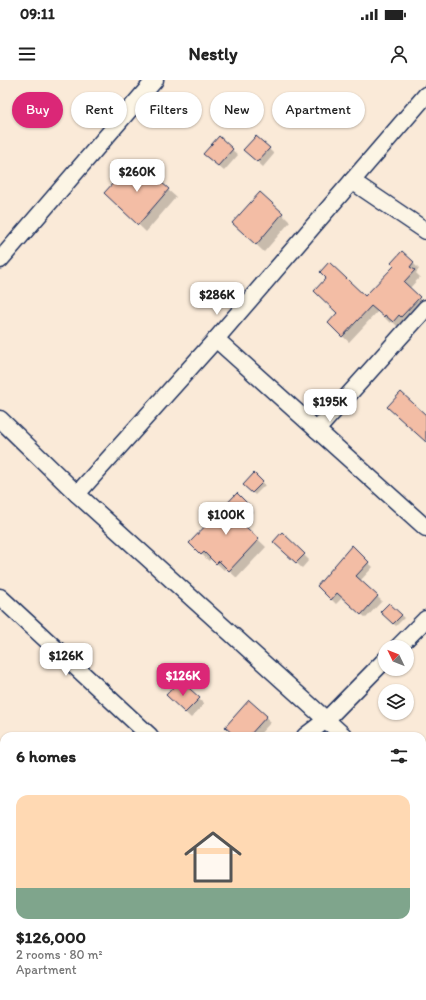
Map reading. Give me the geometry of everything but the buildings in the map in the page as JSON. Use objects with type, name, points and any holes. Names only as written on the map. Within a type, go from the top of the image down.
[{"type":"street","points":[[0,260],[155,80]]},
{"type":"street","points":[[77,494],[216,339],[426,95]]},
{"type":"street","points":[[352,182],[426,231]]},
{"type":"street","points":[[317,430],[426,308]]},
{"type":"street","points":[[216,339],[426,528]]},
{"type":"street","points":[[0,419],[77,494],[340,732]]},
{"type":"street","points":[[0,597],[146,732]]},
{"type":"street","points":[[405,640],[426,619]]},
{"type":"street","points":[[310,732],[326,720],[378,667]]}]
